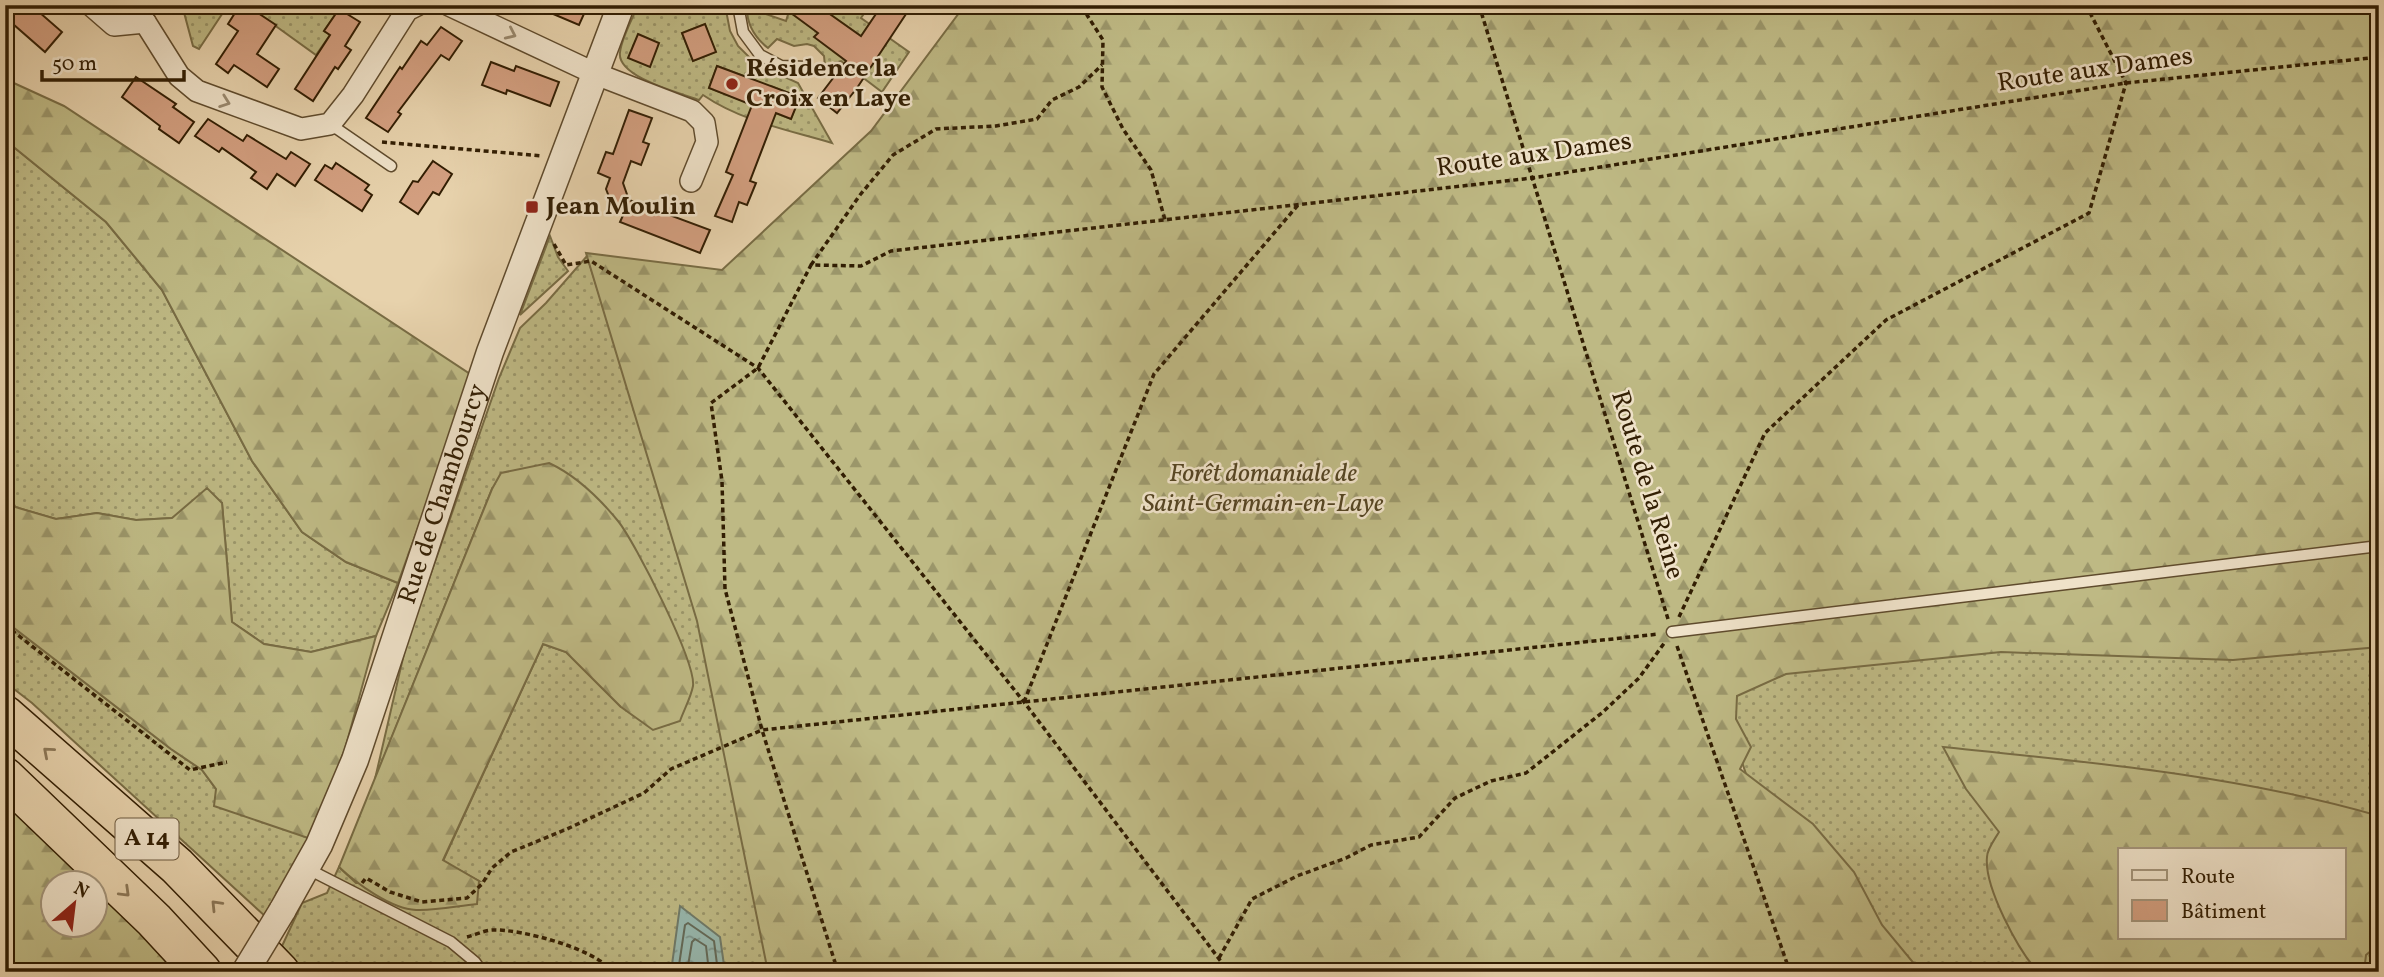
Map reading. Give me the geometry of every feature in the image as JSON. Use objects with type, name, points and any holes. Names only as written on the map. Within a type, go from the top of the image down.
[{"type":"highway","name":"A 14","points":[[5,715],[177,866],[280,972]]},
{"type":"highway","name":"A 14","points":[[5,749],[159,886],[244,972]]},
{"type":"highway","points":[[5,777],[154,920],[202,972]]},
{"type":"street","points":[[91,5],[114,26],[150,14],[179,76],[197,91],[301,129],[330,124],[353,95],[407,10],[417,5]]},
{"type":"street","points":[[449,5],[596,74],[692,111],[704,123],[708,142],[691,181]]},
{"type":"street","name":"Rue de Chambourcy","points":[[244,972],[319,845],[355,760],[490,352],[621,5]]},
{"type":"lane","points":[[738,5],[743,32],[761,55],[781,66],[806,67]]},
{"type":"lane","points":[[330,124],[391,166]]},
{"type":"lane","points":[[1672,632],[2379,546]]},
{"type":"lane","points":[[306,868],[451,942],[475,962],[482,972]]},
{"type":"path","points":[[1087,5],[1087,15],[1103,40],[1102,88],[1123,129],[1151,170],[1165,220]]},
{"type":"path","name":"Route de la Reine","points":[[1479,5],[1672,632],[1790,972]]},
{"type":"path","points":[[1219,958],[1252,899],[1297,876],[1346,858],[1371,845],[1419,837],[1455,798],[1491,781],[1525,773],[1602,712],[1639,678],[1672,632],[1765,433],[1886,320],[2089,213],[2126,83],[2085,5]]},
{"type":"path","name":"Route aux Dames","points":[[811,265],[861,266],[891,251],[1532,178],[2126,83],[2379,57]]},
{"type":"path","points":[[838,972],[762,730],[725,589],[722,481],[711,403],[758,368],[811,265],[860,195],[893,155],[936,129],[996,126],[1037,119],[1052,100],[1079,87],[1102,65]]},
{"type":"path","points":[[352,139],[551,157]]},
{"type":"path","points":[[1024,702],[1153,374],[1299,204]]},
{"type":"path","points":[[538,227],[551,234],[556,250],[566,265],[591,261],[758,368],[1024,702],[1229,972]]},
{"type":"path","points":[[5,625],[190,770],[227,762]]},
{"type":"path","points":[[352,892],[366,877],[390,892],[422,902],[467,898],[482,884],[492,868],[512,852],[567,830],[644,793],[671,769],[762,730],[1672,632]]},
{"type":"path","points":[[451,942],[492,929],[546,939],[582,951],[608,966],[612,972]]},
{"type":"green space","points":[[182,5],[228,5],[199,49],[193,46]]},
{"type":"green space","points":[[264,5],[333,5],[339,9],[324,31],[330,35],[316,55],[259,14]]},
{"type":"green space","points":[[638,5],[725,5],[730,31],[738,46],[756,64],[798,83],[832,143],[765,124],[733,112],[703,95],[699,100],[651,83],[628,69],[621,61],[620,52]],"holes":[[[705,24],[715,52],[693,61],[682,33]],[[717,66],[755,80],[746,102],[709,88]],[[771,86],[799,97],[791,119],[762,108]]]},
{"type":"green space","points":[[747,5],[759,5],[757,11],[786,21],[791,5],[870,5],[861,18],[909,52],[882,92],[841,61],[825,66],[824,56],[814,46],[794,46],[777,39],[768,48],[752,29]]},
{"type":"green space","name":"Forêt domaniale de Saint-Germain-en-Laye","points":[[965,5],[2379,5],[2379,647],[2233,660],[2001,652],[1786,674],[1737,696],[1736,719],[1751,747],[1740,769],[1813,824],[1854,872],[1882,925],[1921,972],[768,972],[697,621],[586,253],[722,270],[871,131]]},
{"type":"green space","points":[[5,79],[64,106],[473,376],[398,583],[346,562],[302,532],[252,461],[162,290],[106,222],[5,140]]},
{"type":"green space","points":[[5,140],[106,222],[162,290],[252,461],[302,532],[346,562],[398,583],[376,636],[311,652],[264,644],[232,622],[222,503],[173,518],[136,520],[97,513],[56,519],[15,507],[5,481]]},
{"type":"green space","points":[[550,236],[558,257],[568,271],[520,315]]},
{"type":"green space","points":[[587,256],[762,815],[800,972],[305,972],[282,946],[302,903],[327,893],[339,867],[356,883],[479,881],[443,861],[543,644],[566,652],[621,707],[492,489],[375,779],[406,645],[499,378],[520,328]]},
{"type":"green space","points":[[549,463],[586,488],[626,533],[663,602],[685,653],[693,686],[691,695],[680,721],[653,730],[621,707],[566,652],[543,644],[443,860],[479,881],[477,904],[438,909],[406,909],[364,887],[339,867],[492,489],[501,473]]},
{"type":"green space","points":[[5,481],[15,507],[56,519],[97,513],[136,520],[172,518],[207,488],[222,503],[232,622],[264,644],[311,652],[376,636],[345,749],[311,839],[214,806],[216,789],[202,770],[5,621]]},
{"type":"green space","points":[[2379,584],[2379,972],[1812,972],[1706,654]]},
{"type":"green space","points":[[5,621],[202,770],[216,789],[311,839],[266,917],[32,703],[5,682]]},
{"type":"green space","points":[[1943,747],[2217,780],[2272,790],[2379,816],[2379,944],[2366,955],[2364,972],[2038,972],[2012,934],[1991,885],[1987,854],[1999,832],[1966,789]]},
{"type":"green space","points":[[5,788],[86,869],[38,869],[38,939],[108,939],[108,892],[188,972],[5,972]]},
{"type":"water","points":[[680,906],[720,937],[725,972],[671,972]]},
{"type":"building","points":[[5,5],[31,5],[62,32],[45,52],[5,17]]},
{"type":"building","points":[[240,5],[246,5],[276,25],[257,54],[279,69],[267,87],[234,65],[228,73],[216,64],[238,31],[228,24]]},
{"type":"building","points":[[532,5],[588,5],[579,25]]},
{"type":"building","points":[[780,5],[817,5],[861,36],[882,5],[912,5],[857,88],[837,113],[818,98],[846,61],[814,37],[818,33]]},
{"type":"building","points":[[339,9],[360,22],[345,46],[351,50],[338,69],[335,67],[313,101],[295,89],[330,35],[324,31]]},
{"type":"building","name":"Résidence la Croix en Laye","points":[[705,24],[716,52],[693,61],[682,33]]},
{"type":"building","points":[[441,27],[462,41],[449,60],[441,55],[398,112],[401,114],[388,132],[366,118],[421,41],[427,45]]},
{"type":"building","points":[[638,34],[659,43],[650,67],[628,58]]},
{"type":"building","points":[[491,62],[514,71],[516,66],[559,82],[550,106],[507,90],[506,94],[482,85]]},
{"type":"building","points":[[717,66],[800,97],[791,119],[776,113],[750,181],[756,183],[747,205],[739,202],[732,222],[715,216],[733,175],[726,172],[752,105],[709,88]]},
{"type":"building","points":[[136,77],[176,104],[173,107],[194,122],[179,143],[122,97]]},
{"type":"building","points":[[629,110],[652,118],[643,142],[649,144],[641,165],[631,161],[623,183],[629,200],[710,230],[700,253],[620,222],[625,211],[613,207],[606,189],[610,178],[598,173],[606,152],[613,154]]},
{"type":"building","points":[[208,119],[243,141],[247,135],[286,159],[291,152],[310,164],[295,186],[277,174],[267,189],[251,178],[256,172],[222,148],[219,152],[195,136]]},
{"type":"building","points":[[433,161],[452,174],[439,195],[433,192],[418,214],[400,202],[413,181],[418,182]]},
{"type":"building","points":[[336,163],[369,185],[365,190],[372,195],[362,211],[315,180],[325,165],[332,169]]},
{"type":"place","name":"Résidence la Croix en Laye","points":[[732,84]]},
{"type":"place","name":"Jean Moulin","points":[[532,207]]}]
